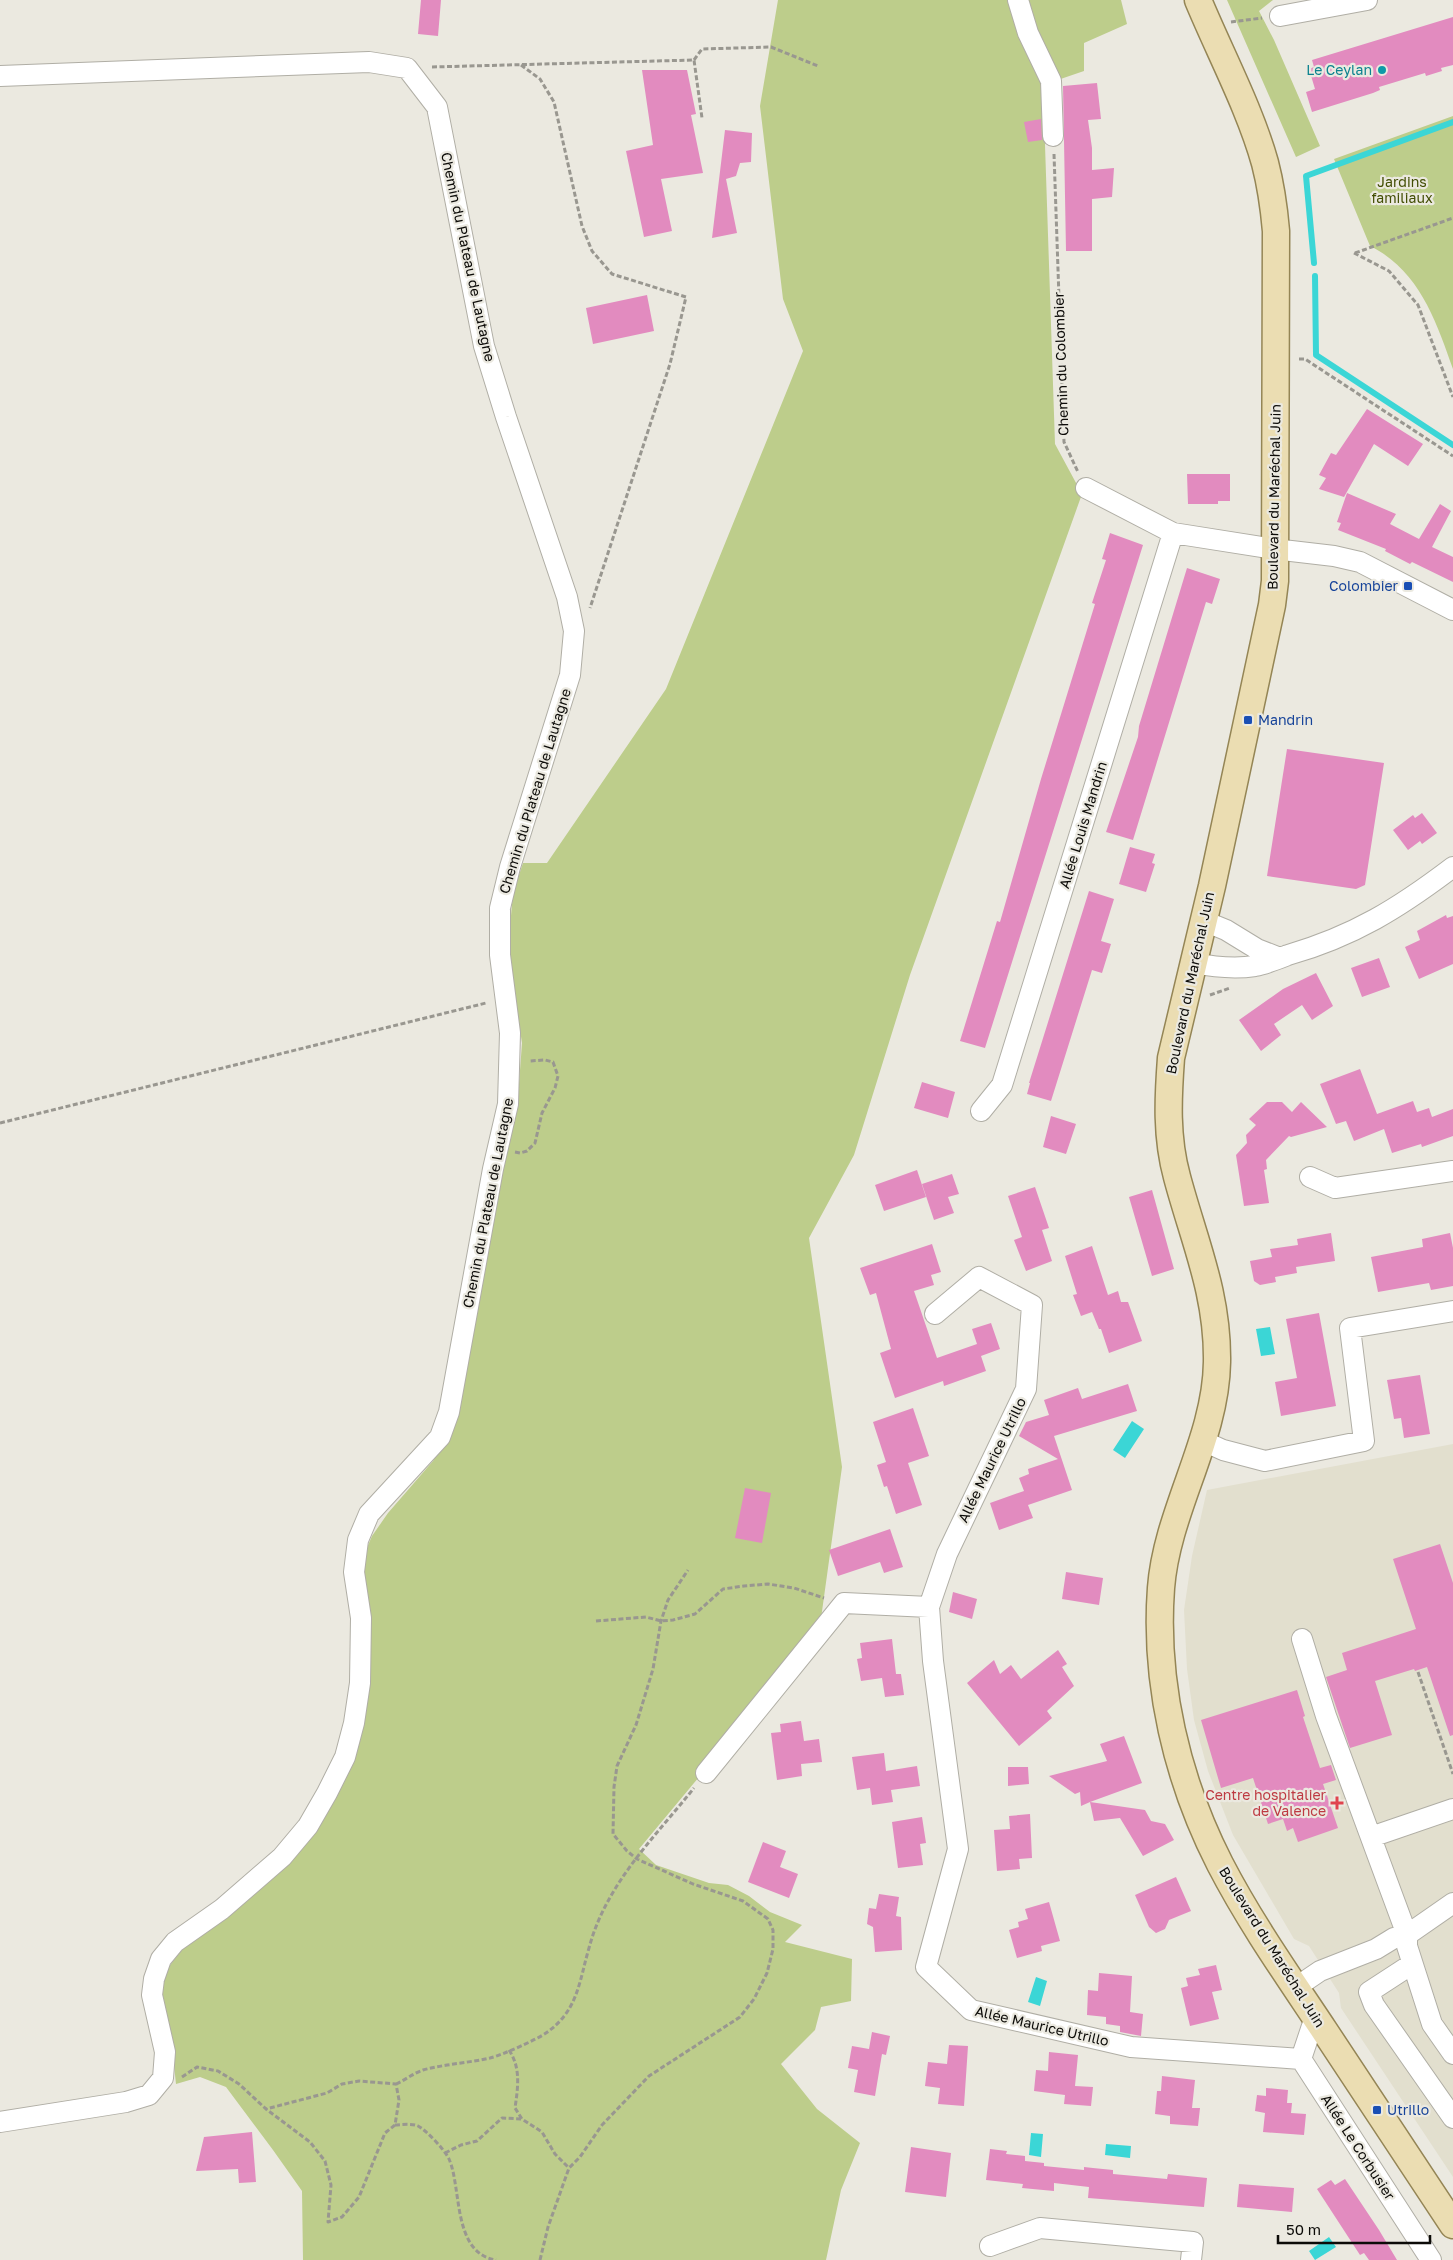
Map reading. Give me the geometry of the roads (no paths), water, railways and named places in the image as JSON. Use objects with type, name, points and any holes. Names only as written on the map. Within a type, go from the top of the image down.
[{"type":"main road","name":"Boulevard du Maréchal Juin","points":[[1198,0],[1252,126],[1273,198],[1276,231],[1274,581],[1272,605],[1204,921],[1171,1058],[1168,1098],[1169,1131],[1176,1175],[1208,1277],[1215,1317],[1217,1364],[1212,1405],[1175,1521],[1161,1585],[1161,1660],[1175,1746],[1183,1774],[1202,1824],[1220,1863],[1295,1988],[1453,2225]]},
{"type":"street","points":[[1018,0],[1028,33],[1051,81],[1053,136]]},
{"type":"street","points":[[1280,16],[1367,0]]},
{"type":"street","name":"Chemin du Plateau de Lautagne","points":[[0,76],[369,62],[407,68],[437,107],[484,346],[567,598],[574,631],[570,675],[510,867],[500,908],[500,955],[510,1033],[508,1104],[493,1170],[449,1412],[440,1438],[369,1514],[358,1540],[354,1572],[361,1618],[360,1683],[354,1723],[345,1757],[308,1826],[282,1857],[222,1909],[175,1942],[161,1959],[154,1979],[152,1995],[165,2052],[164,2070],[163,2078],[149,2095],[126,2102],[0,2122]]},
{"type":"street","points":[[1086,488],[1173,533],[1274,549],[1334,556],[1360,562],[1453,610]]},
{"type":"street","name":"Allée Louis Mandrin","points":[[981,1111],[1002,1085],[1173,533]]},
{"type":"street","points":[[1194,963],[1217,967],[1256,966],[1358,930],[1411,899],[1453,867]]},
{"type":"street","points":[[1204,921],[1226,930],[1257,949],[1280,958]]},
{"type":"street","points":[[1310,1177],[1335,1188],[1453,1171]]},
{"type":"street","name":"Allée Maurice Utrillo","points":[[935,1314],[979,1277],[1032,1305],[1026,1389],[947,1554],[929,1607],[933,1661],[958,1849],[926,1967],[971,2010],[1131,2047],[1301,2059]]},
{"type":"street","points":[[1201,1440],[1223,1450],[1265,1460],[1364,1441],[1350,1328],[1453,1311]]},
{"type":"street","points":[[706,1773],[844,1603],[929,1607]]},
{"type":"street","points":[[1302,1639],[1326,1716],[1407,1935],[1407,1946],[1412,1964],[1432,2024],[1453,2054]]},
{"type":"street","points":[[1371,1837],[1453,1809]]},
{"type":"street","points":[[1295,1988],[1320,1971],[1376,1949],[1394,1938],[1407,1935],[1453,1903]]},
{"type":"street","points":[[1412,1964],[1369,1992],[1374,2006],[1453,2118]]},
{"type":"street","points":[[1301,2059],[1315,2017]]},
{"type":"street","name":"Allée Le Corbusier","points":[[1301,2059],[1431,2260]]},
{"type":"street","points":[[990,2246],[1040,2228],[1192,2242],[1191,2260]]},
{"type":"water","points":[[1270,1327],[1275,1354],[1261,1356],[1256,1329]]},
{"type":"water","points":[[1132,1421],[1144,1429],[1125,1458],[1113,1450]]},
{"type":"water","points":[[1036,1977],[1047,1981],[1040,2006],[1028,2002]]},
{"type":"water","points":[[1031,2133],[1043,2134],[1041,2157],[1029,2155]]},
{"type":"water","points":[[1106,2144],[1131,2146],[1130,2158],[1105,2155]]},
{"type":"water","points":[[1329,2237],[1336,2247],[1315,2260],[1309,2251]]},
{"type":"waterway","points":[[1314,263],[1306,176],[1453,122]]},
{"type":"waterway","points":[[1315,276],[1316,355],[1453,445]]},
{"type":"place","name":"Le Ceylan","points":[[1382,70]]},
{"type":"place","name":"Colombier","points":[[1408,586]]},
{"type":"place","name":"Mandrin","points":[[1248,720]]},
{"type":"place","name":"Centre hospitalier de Valence","points":[[1337,1803]]},
{"type":"place","name":"Utrillo","points":[[1377,2110]]},
{"type":"park label","name":"Jardins familiaux","points":[[1402,190]]}]
